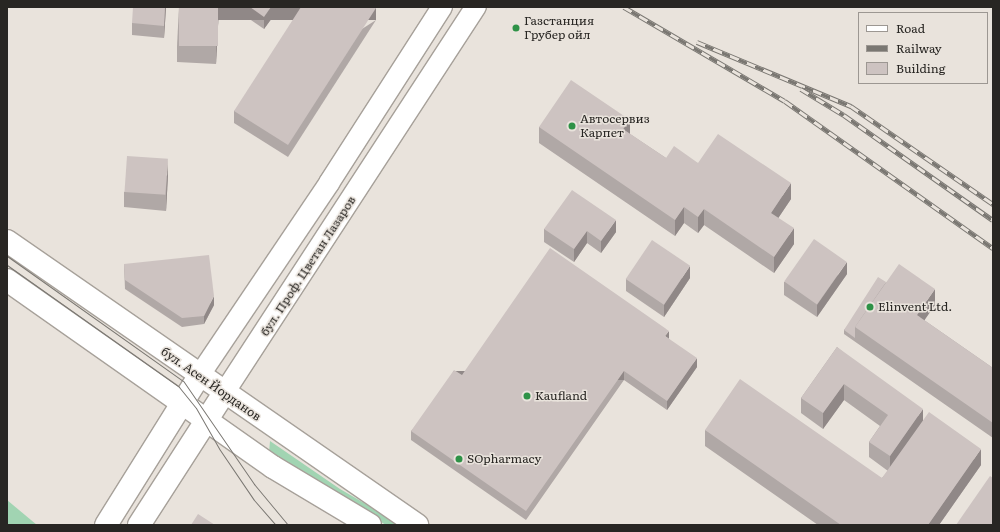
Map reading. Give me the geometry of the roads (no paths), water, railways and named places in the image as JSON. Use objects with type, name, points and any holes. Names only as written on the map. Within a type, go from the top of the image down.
[{"type":"main road","name":"бул. Асен Йорданов","points":[[7,241],[199,376],[417,525]]},
{"type":"main road","points":[[7,280],[273,467],[370,525]]},
{"type":"main road","points":[[106,525],[180,402],[199,376]]},
{"type":"main road","name":"бул. Проф. Цветан Лазаров","points":[[140,525],[224,393]]},
{"type":"street","points":[[199,376],[329,183],[442,7]]},
{"type":"street","name":"бул. Проф. Цветан Лазаров","points":[[224,393],[476,7]]},
{"type":"tram line","points":[[7,256],[184,382],[254,484],[288,525]]},
{"type":"tram line","points":[[7,265],[179,387],[196,408],[220,450],[254,500],[276,525]]},
{"type":"railway","points":[[624,7],[785,101],[993,248]]},
{"type":"railway","points":[[697,42],[851,106],[993,204]]},
{"type":"railway","points":[[801,89],[844,115],[993,220]]},
{"type":"place","name":"Газстанция Грубер ойл","points":[[516,28]]},
{"type":"place","name":"Автосервиз Карпет","points":[[572,126]]},
{"type":"place","name":"Elinvent Ltd.","points":[[870,307]]},
{"type":"place","name":"Kaufland","points":[[527,396]]},
{"type":"place","name":"SOpharmacy","points":[[459,459]]}]
